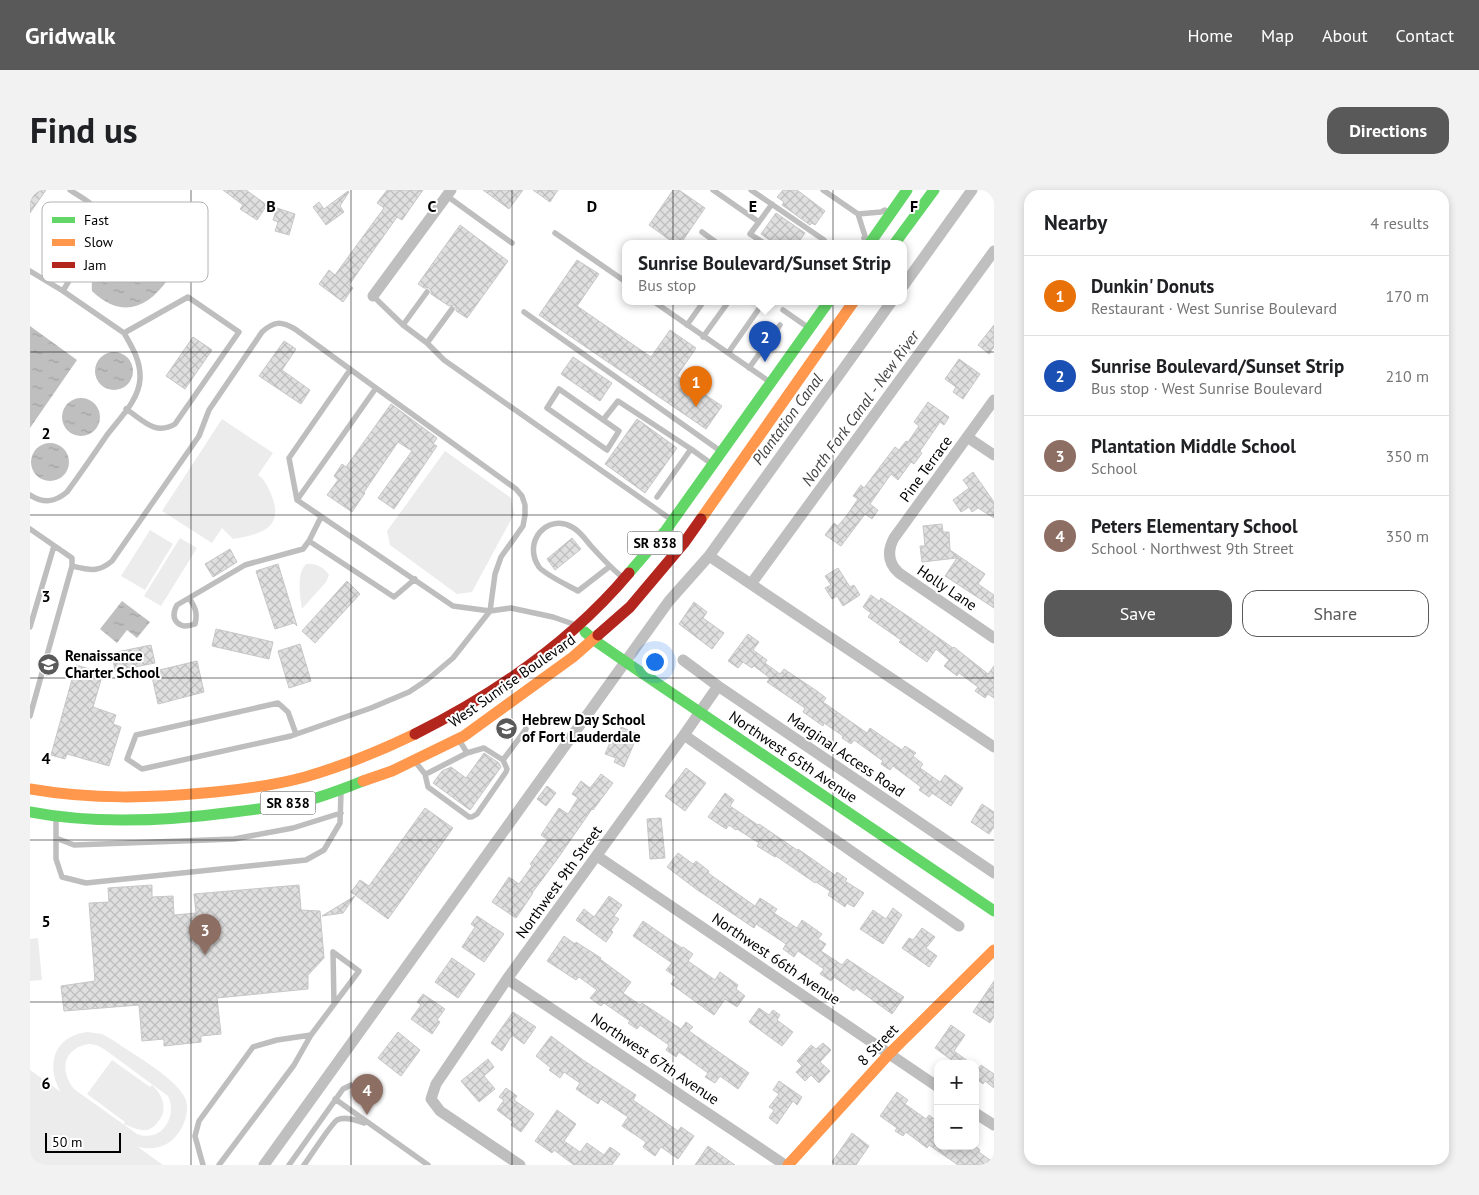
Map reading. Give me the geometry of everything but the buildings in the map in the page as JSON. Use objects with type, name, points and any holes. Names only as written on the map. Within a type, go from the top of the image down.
[{"type":"main road","points":[[872,240],[907,190]]},
{"type":"main road","points":[[897,240],[934,190]]},
{"type":"main road","name":"West Sunrise Boulevard","points":[[30,789],[58,794],[115,798],[185,795],[254,788],[305,777],[382,750],[452,716],[515,676],[578,626],[614,592],[673,520],[826,305]]},
{"type":"main road","name":"West Sunrise Boulevard","points":[[30,812],[116,821],[192,818],[260,809],[316,798],[342,789],[392,771],[459,738],[574,657],[630,607],[684,543],[851,305]]},
{"type":"main road","name":"Northwest 65th Avenue","points":[[578,626],[616,656],[994,911]]},
{"type":"main road","points":[[414,760],[423,740],[476,711],[484,702],[486,694]]},
{"type":"main road","points":[[56,816],[58,794]]},
{"type":"main road","name":"8 Street","points":[[786,1165],[889,1054],[994,950]]},
{"type":"street","points":[[373,296],[449,193]]},
{"type":"street","name":"Pine Terrace","points":[[890,558],[889,551],[894,538],[994,400]]},
{"type":"street","points":[[967,437],[994,455]]},
{"type":"street","name":"Holly Lane","points":[[890,558],[892,566],[899,573],[994,638]]},
{"type":"street","name":"Marginal Access Road","points":[[683,660],[718,686],[994,873]]},
{"type":"street","name":"Northwest 9th Street","points":[[520,1165],[440,1111],[431,1099],[436,1084],[507,979],[718,686]]},
{"type":"street","points":[[684,735],[960,926]]},
{"type":"street","name":"Northwest 66th Avenue","points":[[597,856],[934,1084]]},
{"type":"street","name":"Northwest 67th Avenue","points":[[507,979],[786,1165]]},
{"type":"street","points":[[979,1116],[994,1126]]},
{"type":"lane","points":[[70,190],[86,202]]},
{"type":"lane","points":[[713,190],[759,222]]},
{"type":"lane","points":[[751,190],[824,240]]},
{"type":"lane","points":[[823,190],[858,214],[865,236],[864,240]]},
{"type":"lane","points":[[449,193],[512,243]]},
{"type":"lane","points":[[759,240],[750,234],[772,204]]},
{"type":"lane","points":[[858,214],[881,212],[898,204]]},
{"type":"lane","points":[[556,232],[622,279]]},
{"type":"lane","points":[[702,232],[714,240]]},
{"type":"lane","points":[[30,272],[42,279]]},
{"type":"lane","points":[[30,495],[43,502],[60,498],[67,492],[126,409],[137,392],[140,380],[139,363],[124,333],[47,282]]},
{"type":"lane","points":[[63,291],[68,282]]},
{"type":"lane","points":[[403,325],[427,292]]},
{"type":"lane","points":[[373,296],[444,360],[673,520]]},
{"type":"lane","points":[[124,333],[188,297],[239,332],[175,424],[168,428],[156,429],[126,409]]},
{"type":"lane","points":[[659,305],[771,383]]},
{"type":"lane","points":[[687,325],[701,305]]},
{"type":"lane","points":[[703,337],[726,305]]},
{"type":"lane","points":[[427,343],[452,309]]},
{"type":"lane","points":[[728,353],[758,310]]},
{"type":"lane","points":[[783,310],[810,328]]},
{"type":"lane","points":[[524,312],[722,452]]},
{"type":"lane","points":[[72,566],[96,570],[104,567],[112,560],[199,436],[209,410],[262,332],[270,324],[287,324],[516,489],[522,496],[525,506],[523,526],[501,557],[495,574],[490,611],[453,658],[409,692],[371,708],[296,734],[142,769],[127,759],[136,735],[278,702],[288,712],[296,734]]},
{"type":"lane","points":[[749,368],[780,326]]},
{"type":"lane","points":[[350,370],[289,458],[297,500],[453,606],[490,611],[511,608],[553,617],[578,626]]},
{"type":"lane","points":[[297,500],[376,388]]},
{"type":"lane","points":[[559,389],[604,420],[619,430],[607,450],[547,408],[559,389]]},
{"type":"lane","points":[[604,420],[618,401],[713,465]]},
{"type":"lane","points":[[657,497],[691,450]]},
{"type":"lane","points":[[189,598],[195,607],[197,616],[195,624],[187,627],[179,625],[174,618],[173,612],[177,605],[245,565],[303,549],[309,542],[321,516]]},
{"type":"lane","points":[[610,567],[578,591],[541,569],[533,555],[533,544],[536,536],[543,529],[562,523],[571,526],[579,531],[610,567],[624,579]]},
{"type":"lane","points":[[30,530],[72,558],[72,566],[30,716]]},
{"type":"lane","points":[[309,542],[394,598],[415,579]]},
{"type":"lane","points":[[30,627],[54,546]]},
{"type":"lane","points":[[503,760],[526,729]]},
{"type":"lane","points":[[459,738],[467,753]]},
{"type":"lane","points":[[414,760],[425,774],[428,787],[472,818],[477,814],[507,768],[503,760],[484,748],[467,753],[425,774]]},
{"type":"lane","points":[[56,816],[56,859],[62,877],[86,883],[306,860],[324,850],[340,823],[342,789]]},
{"type":"lane","points":[[56,838],[74,845],[234,839],[293,828],[340,813]]},
{"type":"lane","points":[[219,1165],[294,1065],[311,1036],[359,971],[333,952],[334,1004]]},
{"type":"lane","points":[[203,1165],[195,1136],[199,1121],[253,1047],[277,1040],[311,1036]]},
{"type":"lane","points":[[289,1165],[335,1099],[343,1089],[351,1085]]},
{"type":"lane","points":[[335,1099],[428,1165]]},
{"type":"lane","points":[[304,1165],[337,1120],[349,1118],[369,1124]]},
{"type":"shaded area","points":[[222,419],[273,453],[258,475],[270,491],[275,505],[275,515],[273,522],[261,532],[233,539],[222,528],[212,543],[162,511]]},
{"type":"shaded area","points":[[445,451],[511,498],[514,514],[472,592],[457,594],[390,545],[387,531]]},
{"type":"shaded area","points":[[150,530],[173,544],[145,590],[121,576]]},
{"type":"shaded area","points":[[180,538],[197,548],[161,606],[144,596]]},
{"type":"shaded area","points":[[306,564],[319,566],[329,575],[326,582],[302,609],[300,579]]},
{"type":"shaded area","points":[[38,938],[42,980],[30,981],[30,939]]},
{"type":"shaded area","points":[[87,1032],[102,1034],[111,1039],[162,1073],[184,1096],[187,1106],[186,1117],[176,1136],[163,1146],[138,1147],[163,1165],[30,1165],[30,1070],[61,1092],[56,1082],[53,1063],[60,1046],[67,1039]],"holes":[[[96,1045],[168,1096],[171,1112],[169,1120],[160,1131],[146,1136],[137,1134],[74,1089],[66,1075],[66,1061],[69,1055],[80,1046]]]},
{"type":"shaded area","points":[[112,1060],[150,1087],[152,1085],[162,1098],[163,1113],[161,1118],[151,1128],[141,1130],[124,1124],[125,1122],[87,1094]]},
{"type":"water","points":[[166,282],[151,298],[133,307],[113,305],[102,300],[92,291],[92,283]]},
{"type":"water","points":[[30,326],[77,360],[30,428]]},
{"type":"water","points":[[114,352],[128,357],[133,371],[128,385],[114,390],[100,385],[95,371],[100,357]]},
{"type":"water","points":[[81,398],[95,403],[100,417],[95,431],[81,436],[67,431],[62,417],[67,403]]},
{"type":"water","points":[[50,443],[64,448],[69,462],[64,476],[50,481],[36,476],[31,462],[36,448]]},
{"type":"water","points":[[122,601],[150,622],[137,638],[127,630],[117,643],[100,629]]},
{"type":"waterway","name":"Plantation Canal","points":[[907,281],[972,190]]},
{"type":"waterway","name":"North Fork Canal - New River","points":[[751,584],[994,251]]},
{"type":"waterway","points":[[264,1165],[669,601],[709,556],[889,305]]},
{"type":"waterway","points":[[709,556],[994,747]]},
{"type":"traffic: fast","points":[[872,240],[907,190]]},
{"type":"traffic: fast","points":[[897,240],[934,190]]},
{"type":"traffic: fast","points":[[629,573],[666,530],[826,305]]},
{"type":"traffic: fast","points":[[585,632],[636,669],[994,911]]},
{"type":"traffic: fast","points":[[30,812],[81,819],[106,820],[183,818],[255,810],[296,803],[363,781]]},
{"type":"traffic: slow","points":[[701,519],[851,305]]},
{"type":"traffic: slow","points":[[363,781],[392,771],[464,736],[573,657],[598,635]]},
{"type":"traffic: slow","points":[[30,789],[77,795],[145,797],[249,788],[319,773],[361,758],[415,734]]},
{"type":"traffic: slow","points":[[788,1165],[889,1054],[994,950]]},
{"type":"traffic: jam","points":[[598,635],[630,607],[684,543],[701,519]]},
{"type":"traffic: jam","points":[[415,734],[503,684],[557,644],[582,622],[629,573]]},
{"type":"place","name":"Sunrise Boulevard/Sunset Strip","points":[[765,362]]},
{"type":"place","name":"Dunkin' Donuts","points":[[696,407]]},
{"type":"place","name":"Renaissance Charter School","points":[[49,665]]},
{"type":"place","name":"Hebrew Day School of Fort Lauderdale","points":[[506,729]]},
{"type":"place","name":"Plantation Middle School","points":[[205,955]]},
{"type":"place","name":"Peters Elementary School","points":[[367,1115]]}]
